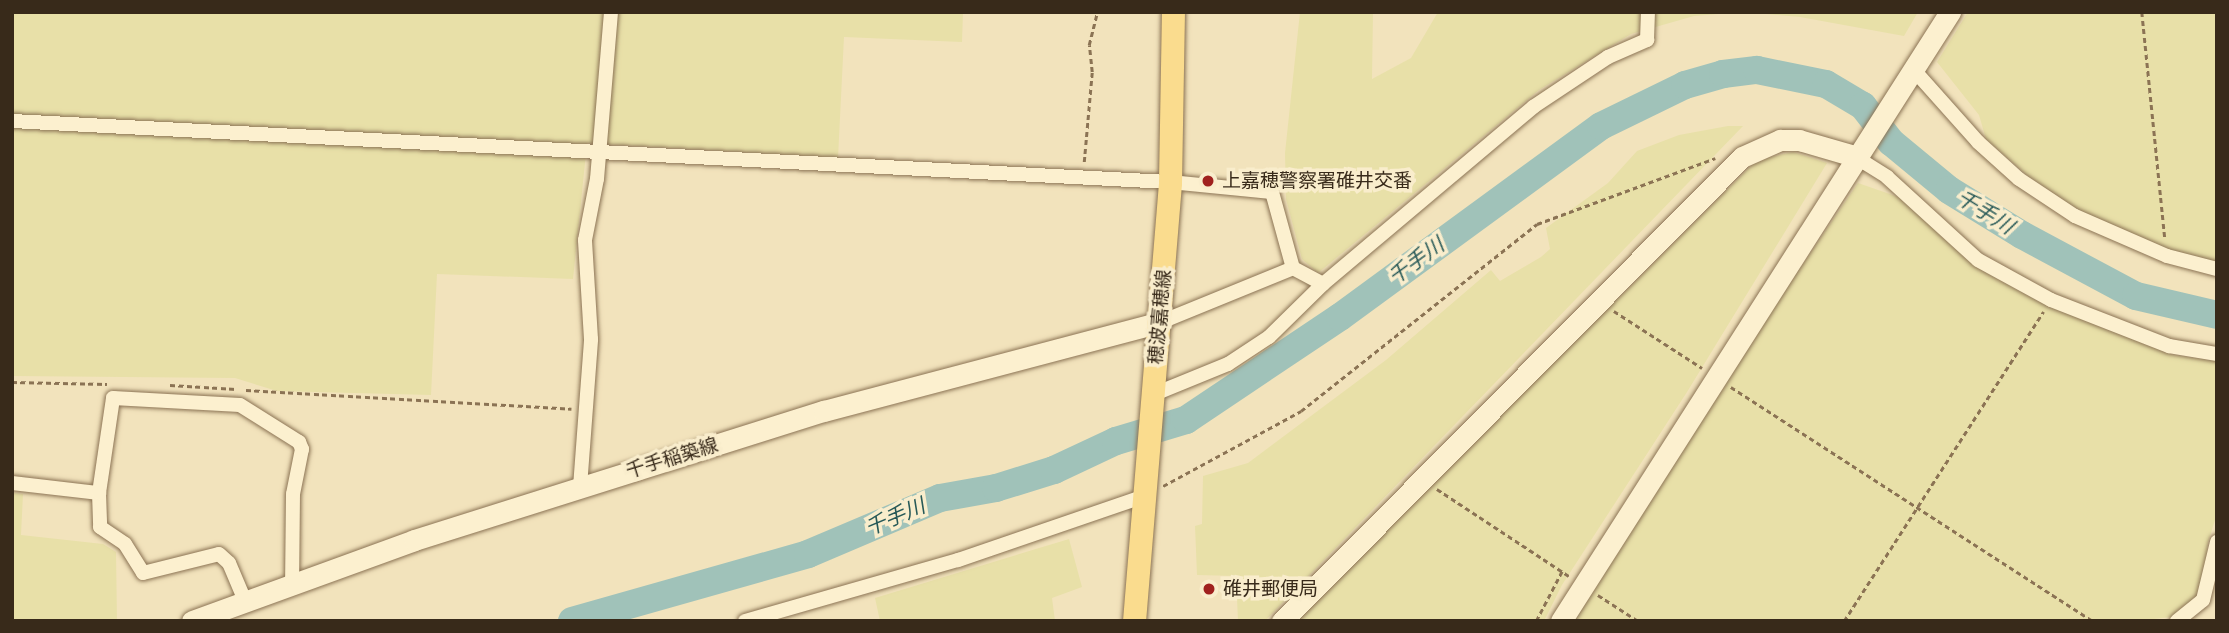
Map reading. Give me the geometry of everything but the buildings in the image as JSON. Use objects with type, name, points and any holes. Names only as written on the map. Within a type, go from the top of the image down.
[{"type":"main road","name":"穂波嘉穂線","points":[[1135,621],[1142,492],[1161,321],[1170,182],[1172,12]]},
{"type":"street","points":[[580,486],[591,339],[585,240],[599,152],[611,12]]},
{"type":"street","points":[[1152,399],[1228,365],[1269,337],[1323,284],[1534,107],[1608,57],[1647,40],[1648,12]]},
{"type":"street","points":[[1561,621],[1581,584],[1854,156],[1950,12]]},
{"type":"street","points":[[1910,74],[2019,179],[2075,216],[2167,257],[2217,269]]},
{"type":"street","points":[[12,121],[1170,182],[1272,192],[1293,268],[1323,284]]},
{"type":"street","points":[[1282,621],[1598,301],[1750,152],[1780,140],[1799,140],[1854,156],[1887,177],[1978,260],[2051,300],[2169,346],[2217,354]]},
{"type":"street","points":[[1161,321],[1293,268]]},
{"type":"street","name":"千手稲築線","points":[[192,621],[292,583],[580,486],[824,411],[1161,321]]},
{"type":"street","points":[[244,600],[229,563],[219,554],[143,573],[125,544],[100,527],[99,493],[113,398],[240,405],[299,442],[302,449],[293,494],[292,583]]},
{"type":"street","points":[[12,483],[99,493]]},
{"type":"street","points":[[745,621],[775,617],[958,560],[1142,492]]},
{"type":"street","points":[[2177,621],[2203,600],[2217,542]]},
{"type":"path","points":[[1083,179],[1092,72],[1090,45],[1097,12]]},
{"type":"path","points":[[2141,12],[2167,257]]},
{"type":"path","points":[[1142,492],[1242,447],[1301,411],[1537,223],[1713,158],[1750,152]]},
{"type":"path","points":[[1844,621],[2051,300]]},
{"type":"path","points":[[1598,301],[2093,621]]},
{"type":"path","points":[[12,382],[109,384]]},
{"type":"path","points":[[164,385],[219,386],[274,395],[586,410]]},
{"type":"path","points":[[1423,480],[1638,621]]},
{"type":"path","points":[[1536,621],[1562,571]]},
{"type":"shaded area","points":[[12,12],[963,12],[962,42],[844,37],[838,158],[587,143],[573,279],[437,274],[431,395],[277,391],[235,378],[12,376]]},
{"type":"shaded area","points":[[1300,12],[1373,12],[1372,79],[1411,58],[1438,12],[1743,12],[1694,16],[1631,34],[1539,90],[1318,273],[1302,259],[1286,199],[1285,153]]},
{"type":"shaded area","points":[[1743,12],[1918,12],[1904,36],[1800,17]]},
{"type":"shaded area","points":[[1968,12],[2217,12],[2217,264],[2172,253],[2083,213],[2029,177],[1986,139],[1979,115],[1937,62]]},
{"type":"shaded area","points":[[1743,126],[1265,621],[1238,621],[1236,576],[1197,575],[1195,526],[1202,524],[1203,476],[1248,463],[1386,360],[1491,270],[1500,281],[1541,257],[1550,249],[1546,228],[1608,183],[1637,151],[1679,135]]},
{"type":"shaded area","points":[[1793,152],[1827,163],[1687,392],[1562,585],[1544,621],[1295,621],[1757,160]]},
{"type":"shaded area","points":[[1858,183],[1904,199],[2045,303],[2173,355],[2217,361],[2217,514],[2208,542],[2203,587],[2188,607],[2171,617],[2137,621],[1574,621],[1733,367]]},
{"type":"shaded area","points":[[12,493],[23,494],[21,535],[103,544],[116,552],[117,621],[12,621]]},
{"type":"shaded area","points":[[1069,539],[1082,587],[1052,598],[1055,621],[880,621],[875,598]]},
{"type":"waterway","name":"千手川","points":[[572,621],[808,554],[940,498],[996,488],[1054,470],[1116,441],[1186,420],[1340,317],[1601,126],[1685,85],[1723,74],[1757,70],[1826,84],[1863,106],[1891,142],[1949,190],[2022,235],[2136,296],[2217,315]]},
{"type":"place","name":"上嘉穂警察署碓井交番","points":[[1208,181]]},
{"type":"place","name":"碓井郵便局","points":[[1209,589]]}]
